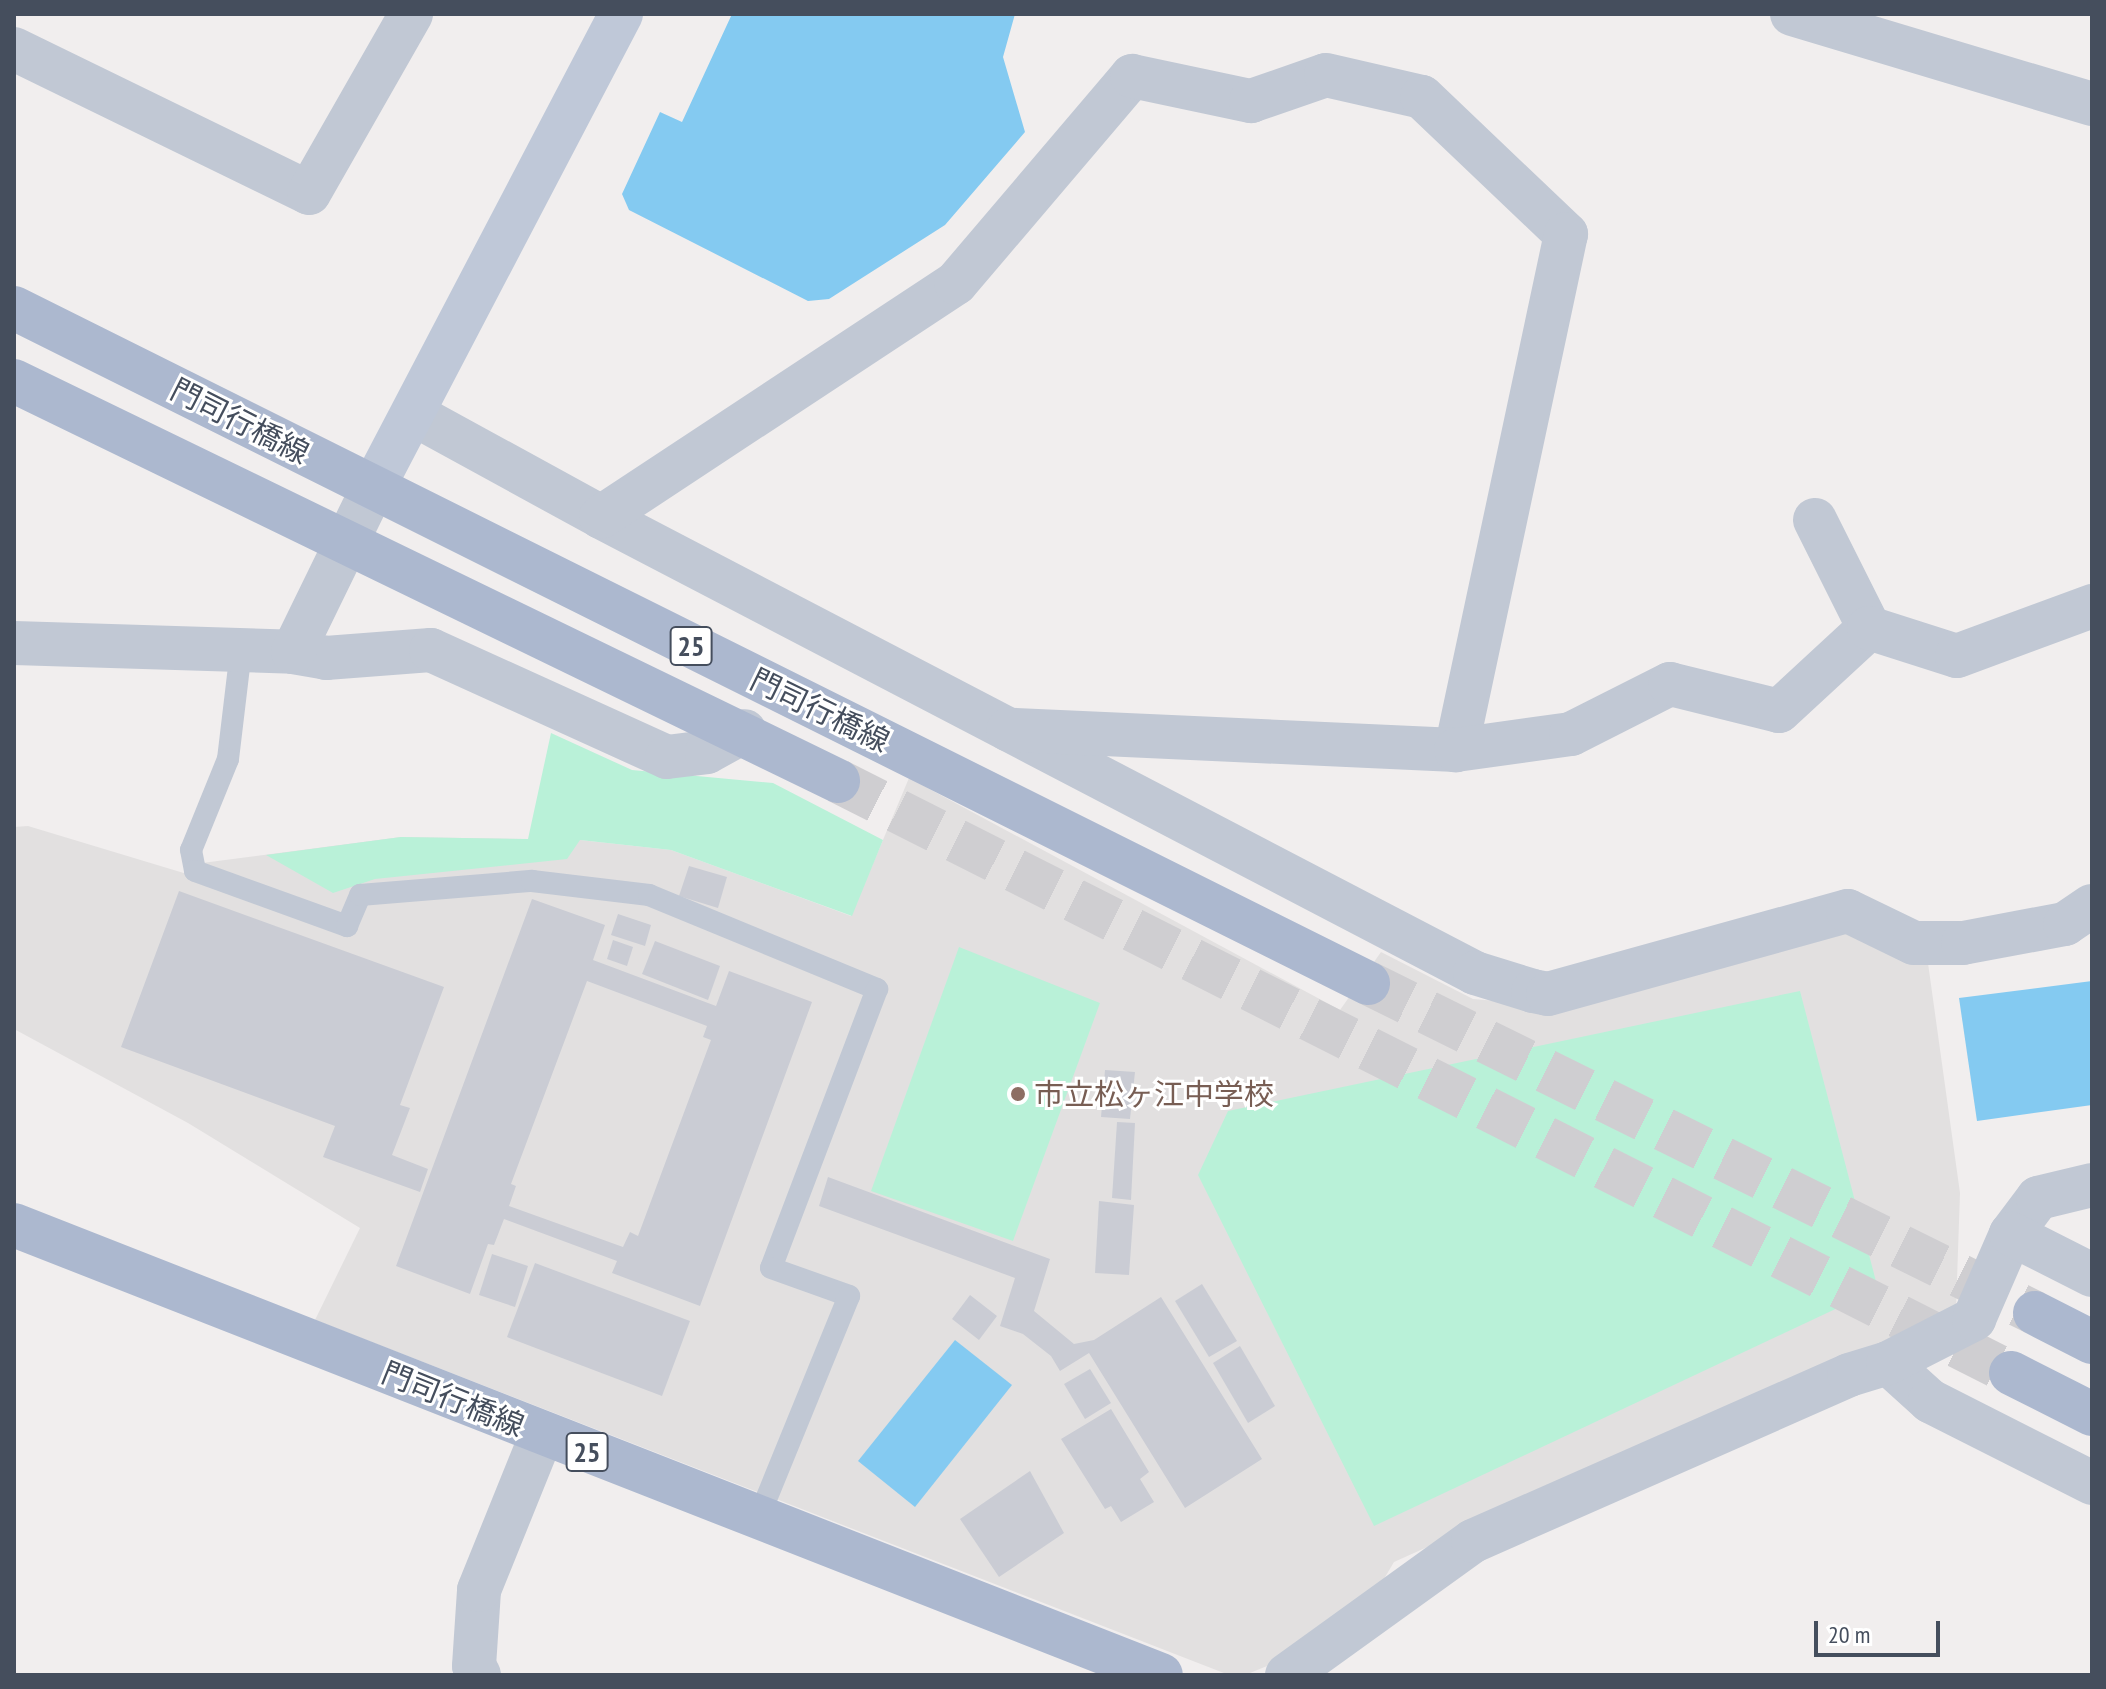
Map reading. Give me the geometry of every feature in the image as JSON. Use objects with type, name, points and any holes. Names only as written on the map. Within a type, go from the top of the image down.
[{"type":"main road","name":"門司行橋線","points":[[14,308],[1368,983]]},
{"type":"main road","name":"門司行橋線","points":[[14,381],[745,731],[838,781]]},
{"type":"main road","name":"門司行橋線","points":[[14,1225],[1161,1675]]},
{"type":"main road","points":[[2035,1313],[2092,1342]]},
{"type":"main road","points":[[2011,1373],[2092,1414]]},
{"type":"street","points":[[14,49],[309,193],[411,14]]},
{"type":"street","points":[[293,652],[373,488],[415,415],[621,14]]},
{"type":"street","points":[[1792,14],[2092,104]]},
{"type":"street","points":[[601,517],[956,283],[1132,76],[1251,101],[1326,75],[1422,97],[1566,234],[1456,750]]},
{"type":"street","points":[[415,415],[601,517],[1475,973],[1548,994],[1848,911],[1914,943],[1963,943],[2065,924],[2092,906]]},
{"type":"street","points":[[1815,520],[1869,628],[1957,656],[2092,606]]},
{"type":"street","points":[[1008,730],[1456,750],[1571,734],[1670,684],[1779,711],[1869,628]]},
{"type":"street","points":[[14,643],[293,652],[326,658],[431,650],[667,757],[707,752],[745,731]]},
{"type":"street","points":[[1287,1675],[1473,1541],[1849,1375],[1888,1363],[1974,1319],[2011,1234],[2038,1198],[2092,1185]]},
{"type":"street","points":[[2011,1234],[2092,1275]]},
{"type":"street","points":[[1888,1363],[1930,1401],[2092,1483]]},
{"type":"street","points":[[479,1675],[474,1666],[479,1590],[542,1434]]},
{"type":"lane","points":[[241,650],[228,759],[191,850],[195,871],[347,926],[360,895],[532,881],[649,895],[877,989],[771,1268],[849,1296],[758,1519]]},
{"type":"shaded area","points":[[909,778],[1340,1010],[1381,952],[1473,999],[1554,1006],[1838,925],[1927,956],[1960,1193],[1956,1309],[1394,1562],[1369,1604],[1289,1657],[1245,1675],[1229,1675],[315,1320],[360,1228],[188,1123],[14,1029],[14,827],[28,826],[187,874],[202,863],[401,837],[580,840],[671,850],[851,916]]},
{"type":"green space","points":[[551,733],[632,770],[773,783],[883,840],[852,916],[671,850],[580,840],[567,859],[375,879],[333,893],[266,855],[401,837],[528,839]]},
{"type":"green space","points":[[959,947],[1100,1003],[1013,1241],[871,1191]]},
{"type":"green space","points":[[1800,991],[1878,1289],[1374,1526],[1198,1175],[1228,1111]]},
{"type":"water","points":[[732,14],[1015,14],[1003,57],[1025,132],[945,225],[829,299],[808,301],[629,210],[622,194],[660,112],[682,122]]},
{"type":"water","points":[[2092,981],[2092,1105],[1977,1121],[1959,998]]},
{"type":"water","points":[[955,1340],[1012,1385],[915,1507],[858,1461]]},
{"type":"building","points":[[689,866],[727,877],[718,908],[679,896]]},
{"type":"building","points":[[179,891],[444,987],[400,1105],[410,1108],[392,1155],[428,1169],[420,1192],[323,1157],[335,1126],[121,1047]]},
{"type":"building","points":[[532,899],[605,925],[593,960],[716,1006],[729,971],[812,1002],[700,1306],[612,1273],[617,1261],[504,1219],[494,1245],[488,1244],[470,1294],[396,1266]],"holes":[[[587,981],[707,1026],[703,1037],[711,1040],[638,1236],[630,1232],[623,1247],[509,1206],[516,1186],[511,1184]]]},
{"type":"building","points":[[618,914],[651,925],[645,946],[611,935]]},
{"type":"building","points":[[613,940],[633,947],[627,966],[607,959]]},
{"type":"building","points":[[655,941],[720,966],[708,1000],[642,974]]},
{"type":"building","points":[[1105,1070],[1135,1072],[1130,1119],[1101,1117]]},
{"type":"building","points":[[1117,1122],[1135,1123],[1131,1200],[1112,1198]]},
{"type":"building","points":[[828,1177],[1050,1259],[1034,1311],[1074,1344],[1094,1340],[1161,1297],[1262,1459],[1185,1508],[1089,1353],[1060,1371],[1051,1356],[1023,1334],[1000,1326],[1015,1278],[819,1206]]},
{"type":"building","points":[[1099,1201],[1134,1205],[1129,1275],[1095,1273]]},
{"type":"building","points":[[492,1254],[528,1266],[515,1307],[479,1295]]},
{"type":"building","points":[[535,1263],[690,1321],[662,1396],[507,1337]]},
{"type":"building","points":[[1202,1284],[1237,1341],[1209,1357],[1175,1301]]},
{"type":"building","points":[[970,1295],[997,1316],[979,1340],[952,1319]]},
{"type":"building","points":[[1240,1346],[1275,1406],[1248,1423],[1213,1363]]},
{"type":"building","points":[[1090,1369],[1111,1403],[1085,1419],[1064,1384]]},
{"type":"building","points":[[1111,1409],[1149,1472],[1140,1479],[1154,1502],[1121,1522],[1111,1506],[1105,1509],[1061,1439]]},
{"type":"building","points":[[1030,1471],[1064,1533],[999,1577],[960,1519]]},
{"type":"tunnel","points":[[838,781],[2011,1373]]},
{"type":"tunnel","points":[[1368,983],[2035,1313]]},
{"type":"place","name":"市立松ヶ江中学校","points":[[1018,1094]]}]
